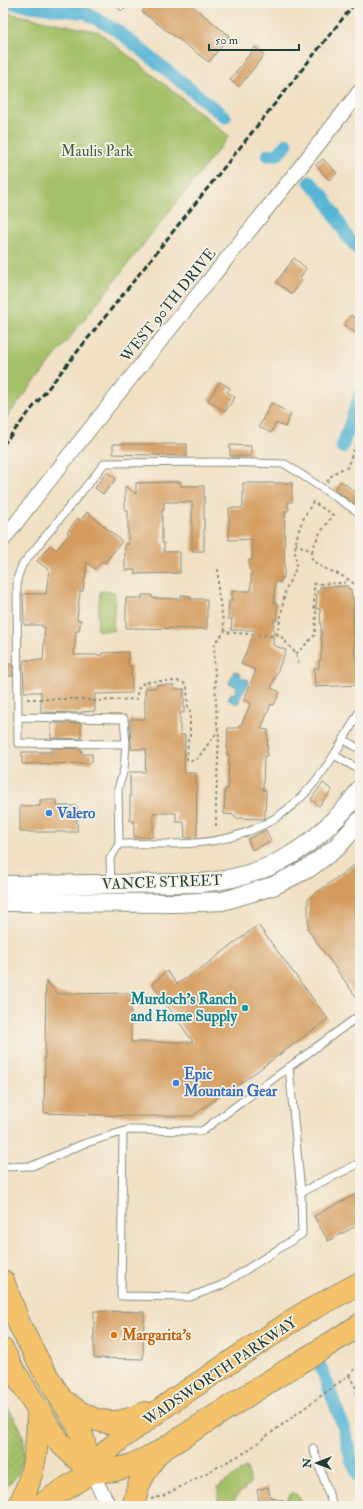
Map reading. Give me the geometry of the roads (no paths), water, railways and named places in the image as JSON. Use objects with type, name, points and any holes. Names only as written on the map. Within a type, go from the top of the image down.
[{"type":"main road","points":[[3,1281],[20,1326],[15,1350],[38,1410],[58,1442],[91,1472]]},
{"type":"main road","name":"WADSWORTH PARKWAY","points":[[39,1506],[91,1472],[104,1454],[118,1440],[175,1399],[301,1315],[360,1283]]},
{"type":"main road","name":"WADSWORTH PARKWAY","points":[[91,1472],[115,1470],[132,1465],[159,1452],[273,1379],[360,1326]]},
{"type":"main road","points":[[15,1350],[41,1366],[78,1426],[83,1438],[91,1472]]},
{"type":"main road","points":[[62,1400],[86,1417],[112,1423],[136,1418],[175,1399]]},
{"type":"main road","points":[[19,1506],[27,1490],[35,1459],[38,1410]]},
{"type":"main road","points":[[141,1503],[135,1498],[140,1480],[159,1452]]},
{"type":"street","name":"WEST 90TH DRIVE","points":[[3,540],[49,480],[290,181],[360,91]]},
{"type":"street","name":"VANCE STREET","points":[[3,885],[169,884],[216,882],[241,877],[262,871],[282,862],[317,838],[336,819],[360,789]]},
{"type":"street","name":"VANCE STREET","points":[[3,902],[182,903],[223,901],[273,886],[309,868],[337,847],[360,822]]},
{"type":"street","points":[[91,1472],[109,1506]]},
{"type":"lane","points":[[126,744],[18,743],[18,580],[22,565],[105,464],[221,462],[285,464],[360,513]]},
{"type":"lane","points":[[119,844],[195,843],[240,835],[266,824],[282,815],[317,779],[344,740],[360,710]]},
{"type":"lane","points":[[18,717],[124,719],[126,744],[124,769],[118,789],[119,844],[110,859],[111,884]]},
{"type":"lane","points":[[344,740],[360,749]]},
{"type":"lane","points":[[334,756],[360,770]]},
{"type":"lane","points":[[3,1167],[32,1166],[83,1144],[128,1130],[202,1131],[360,1015]]},
{"type":"lane","points":[[122,1132],[121,1296],[190,1297],[222,1285],[302,1234],[301,1192],[289,1067]]},
{"type":"lane","points":[[301,1192],[360,1163]]},
{"type":"lane","points":[[314,1448],[333,1506]]},
{"type":"water","points":[[234,671],[241,674],[240,677],[249,680],[245,690],[243,690],[238,704],[228,700],[231,693],[234,694],[237,687],[229,683]]},
{"type":"waterway","points":[[9,3],[86,13],[118,31],[225,117]]},
{"type":"waterway","points":[[268,155],[278,154],[287,144]]},
{"type":"waterway","points":[[310,182],[323,195],[347,236],[360,251]]},
{"type":"waterway","points":[[342,447],[360,395]]},
{"type":"waterway","points":[[321,1367],[344,1429],[351,1459],[360,1479]]},
{"type":"railway","points":[[3,445],[355,3]]},
{"type":"place","name":"Valero","points":[[49,813]]},
{"type":"place","name":"Murdoch's Ranch and Home Supply","points":[[245,1008]]},
{"type":"place","name":"Epic Mountain Gear","points":[[176,1083]]},
{"type":"place","name":"Margarita's","points":[[114,1335]]},
{"type":"park label","name":"Maulis Park","points":[[97,151]]}]
